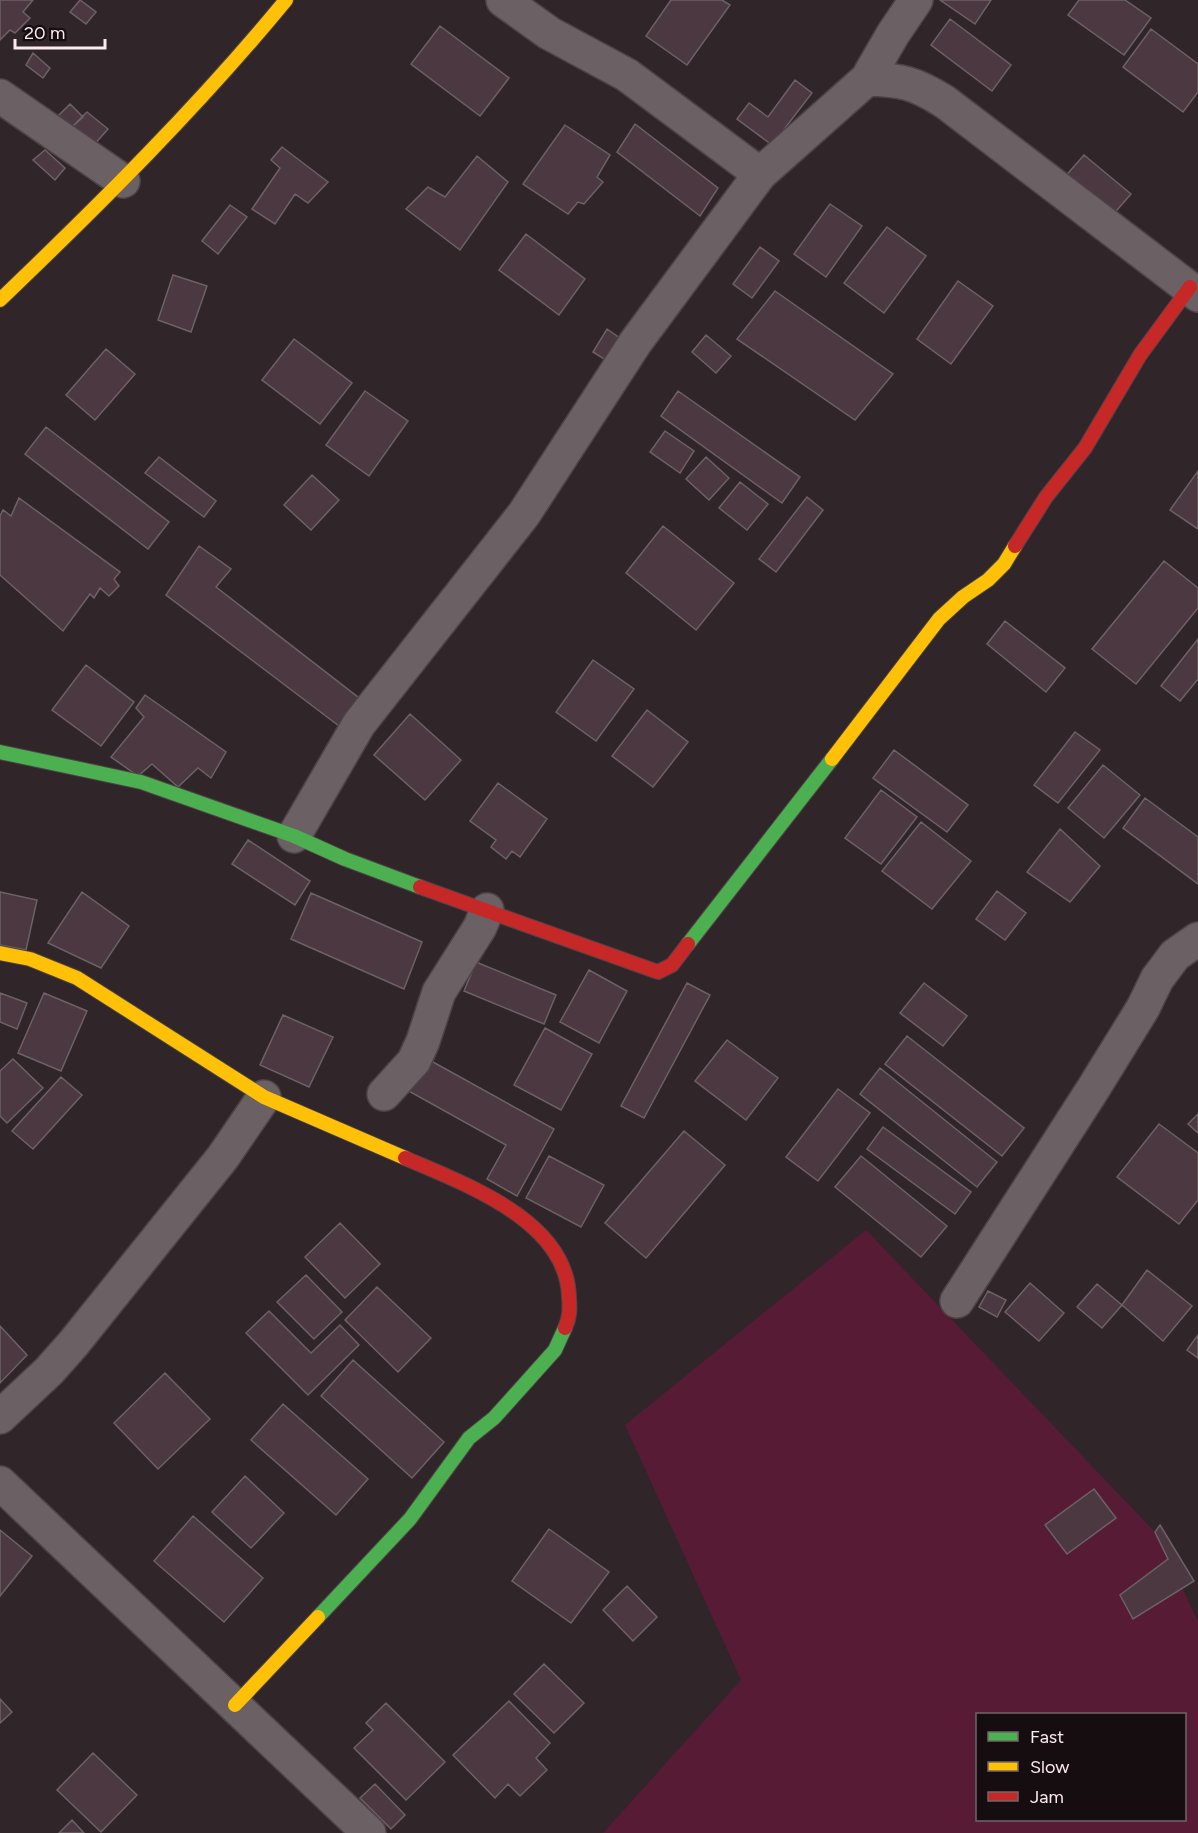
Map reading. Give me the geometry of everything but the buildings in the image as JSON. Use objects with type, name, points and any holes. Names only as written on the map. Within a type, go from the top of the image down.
[{"type":"street","points":[[0,300],[123,181],[253,42],[286,0]]},
{"type":"street","points":[[503,0],[549,33],[627,75],[760,174]]},
{"type":"street","points":[[294,836],[359,724],[524,514],[635,343],[760,174],[867,79],[916,0]]},
{"type":"street","points":[[0,752],[141,782],[294,836],[345,859],[469,906],[487,910],[658,972],[672,965],[939,619],[1005,564],[1046,497],[1085,448],[1140,355],[1194,291],[945,102],[921,87],[892,80],[867,79]]},
{"type":"street","points":[[0,96],[123,181]]},
{"type":"street","points":[[384,1094],[414,1061],[439,992],[480,927],[487,910]]},
{"type":"street","points":[[957,1301],[1094,1089],[1143,1008],[1157,979],[1175,956],[1198,939]]},
{"type":"street","points":[[0,953],[48,965],[77,978],[264,1097],[479,1191],[528,1222],[555,1251],[569,1284],[570,1318],[555,1350],[494,1418],[469,1438],[452,1458],[436,1485],[410,1519],[235,1705]]},
{"type":"street","points":[[0,1417],[50,1371],[73,1344],[223,1157],[264,1097]]},
{"type":"street","points":[[0,1483],[369,1833]]},
{"type":"shaded area","points":[[866,1230],[1155,1532],[1198,1621],[1198,1833],[603,1833],[741,1680],[625,1425]]},
{"type":"traffic: fast","points":[[0,752],[141,782],[294,836],[345,859],[420,887]]},
{"type":"traffic: fast","points":[[688,944],[832,759]]},
{"type":"traffic: fast","points":[[318,1617],[410,1519],[469,1438],[494,1418],[555,1350],[565,1328]]},
{"type":"traffic: slow","points":[[0,300],[148,154],[253,40],[286,0]]},
{"type":"traffic: slow","points":[[832,759],[939,619],[963,597],[988,580],[1004,564],[1015,546]]},
{"type":"traffic: slow","points":[[0,953],[30,959],[77,978],[264,1097],[405,1158]]},
{"type":"traffic: slow","points":[[235,1705],[318,1617]]},
{"type":"traffic: jam","points":[[1015,546],[1046,497],[1085,448],[1140,355],[1190,287]]},
{"type":"traffic: jam","points":[[420,887],[658,972],[672,965],[688,944]]},
{"type":"traffic: jam","points":[[405,1158],[482,1193],[508,1208],[532,1226],[551,1246],[564,1270],[569,1297],[569,1317],[565,1328]]}]
